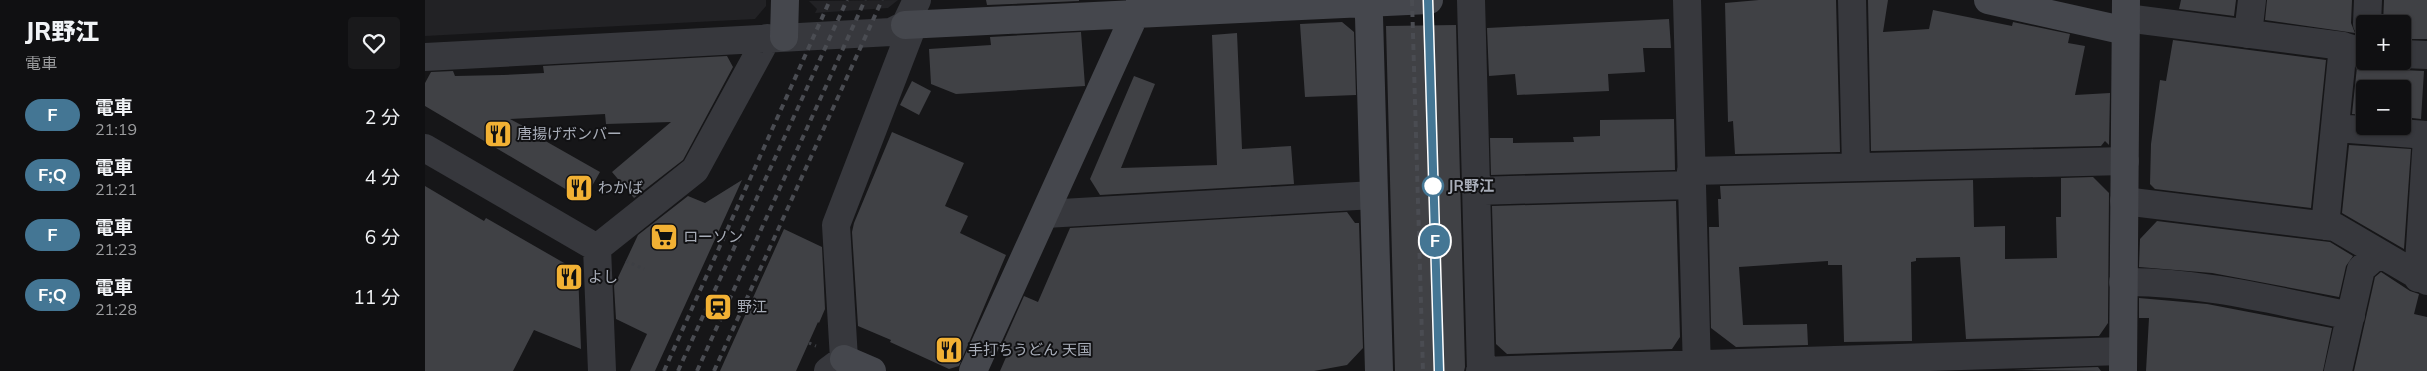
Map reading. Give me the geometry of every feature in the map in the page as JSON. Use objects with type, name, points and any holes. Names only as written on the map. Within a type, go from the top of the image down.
[{"type":"street","points":[[776,37],[785,0]]},
{"type":"street","points":[[597,248],[695,170],[797,0]]},
{"type":"street","points":[[425,57],[891,32],[912,17],[1138,8],[1429,0]]},
{"type":"street","points":[[1471,0],[1481,371],[2123,361],[2126,16]]},
{"type":"street","points":[[1687,0],[1696,368]]},
{"type":"street","points":[[1852,0],[1856,167]]},
{"type":"street","points":[[1988,0],[2126,16],[2356,49]]},
{"type":"street","points":[[2248,34],[2252,0]]},
{"type":"street","points":[[2367,15],[2368,0]]},
{"type":"street","points":[[1365,2],[1369,17],[1379,371]]},
{"type":"street","points":[[973,371],[1138,8]]},
{"type":"street","points":[[872,371],[836,365],[836,225],[912,17]]},
{"type":"street","points":[[2411,54],[2427,54]]},
{"type":"street","points":[[2325,226],[2333,136],[2356,59]]},
{"type":"street","points":[[2124,201],[2335,227],[2422,280],[2427,136],[2335,128]]},
{"type":"street","points":[[425,148],[597,248]]},
{"type":"street","points":[[1476,191],[1856,167],[2125,161]]},
{"type":"street","points":[[1045,214],[1374,195]]},
{"type":"street","points":[[597,248],[602,371]]},
{"type":"street","points":[[2338,371],[2361,269],[2378,254]]},
{"type":"street","points":[[2123,282],[2147,282],[2247,295],[2351,316]]},
{"type":"shaded area","points":[[425,0],[766,0],[766,6],[755,19],[425,36]]},
{"type":"shaded area","points":[[898,0],[888,8],[815,13],[817,9],[809,1]]},
{"type":"building","points":[[986,0],[1079,0],[1079,1],[987,5]]},
{"type":"building","points":[[1759,0],[1836,0],[1840,152],[1735,154],[1733,121],[1728,122],[1725,3]]},
{"type":"building","points":[[1868,0],[1888,0],[1883,32],[1929,29],[1933,10],[2012,26],[2013,22],[2070,34],[2068,43],[2085,46],[2075,95],[2110,93],[2109,145],[2105,141],[2101,146],[1871,151]]},
{"type":"building","points":[[2181,0],[2236,0],[2234,16],[2179,9]]},
{"type":"building","points":[[2267,0],[2352,0],[2351,23],[2355,33],[2265,20]]},
{"type":"building","points":[[2384,0],[2427,0],[2427,39],[2411,39],[2411,15],[2383,15]]},
{"type":"building","points":[[1669,19],[1671,48],[1643,48],[1645,72],[1608,74],[1609,91],[1517,95],[1515,74],[1489,76],[1487,28]]},
{"type":"building","points":[[1342,22],[1354,32],[1356,95],[1305,97],[1300,24]]},
{"type":"building","points":[[1456,25],[1465,367],[1464,371],[1395,371],[1386,26]]},
{"type":"building","points":[[1081,32],[1085,86],[956,94],[931,84],[929,49],[991,45],[990,37]]},
{"type":"building","points":[[1237,33],[1242,149],[1291,146],[1294,184],[1100,195],[1090,179],[1134,76],[1155,84],[1121,168],[1217,165],[1212,35]]},
{"type":"building","points":[[2173,40],[2326,60],[2311,208],[2155,189],[2150,184],[2151,144],[2160,80],[2166,81]]},
{"type":"building","points":[[727,56],[733,67],[683,160],[634,198],[612,172],[671,122],[606,124],[605,114],[510,119],[600,172],[584,200],[425,106],[425,83],[431,72],[453,71],[455,76],[544,73],[543,66]]},
{"type":"building","points":[[2357,70],[2424,71],[2421,119],[2411,118],[2411,80],[2356,80],[2356,114],[2352,114]]},
{"type":"building","points":[[912,81],[931,91],[919,115],[900,105]]},
{"type":"building","points":[[1674,119],[1675,170],[1491,175],[1490,138],[1513,138],[1513,143],[1574,142],[1573,137],[1600,136],[1600,120]]},
{"type":"building","points":[[892,132],[964,163],[945,206],[968,216],[960,233],[1006,255],[959,366],[949,369],[858,326],[852,232]]},
{"type":"building","points":[[2349,145],[2411,149],[2404,249],[2342,213]]},
{"type":"building","points":[[2093,177],[2109,193],[2108,323],[2099,336],[1966,339],[1960,257],[1916,258],[1916,261],[1911,262],[1912,341],[1844,342],[1842,265],[1828,265],[1828,261],[1739,267],[1743,325],[1807,324],[1808,345],[1736,347],[1711,328],[1709,227],[1719,227],[1718,199],[1721,199],[1720,186],[1973,180],[1974,227],[2005,226],[2005,259],[2057,258],[2056,217],[2061,217],[2061,178]]},
{"type":"building","points":[[742,180],[655,371],[630,371],[647,334],[616,319],[614,286],[638,235],[688,196],[705,203]]},
{"type":"building","points":[[425,186],[484,221],[486,218],[578,271],[581,349],[534,330],[513,371],[425,371]]},
{"type":"building","points":[[1676,201],[1680,337],[1672,349],[1507,354],[1496,344],[1492,206]]},
{"type":"building","points":[[1347,212],[1355,223],[1359,223],[1363,348],[1347,365],[1314,371],[1000,371],[1011,346],[1000,350],[1024,296],[1038,302],[1070,228]]},
{"type":"building","points":[[2157,221],[2330,242],[2353,256],[2346,266],[2339,297],[2212,273],[2139,267],[2140,239]]},
{"type":"building","points":[[784,229],[822,247],[825,309],[819,323],[796,371],[720,371]]},
{"type":"building","points":[[2381,272],[2410,291],[2419,294],[2414,314],[2427,317],[2427,371],[2354,371],[2375,277]]},
{"type":"building","points":[[2139,298],[2207,304],[2332,328],[2323,371],[2146,371],[2149,318],[2139,318]]},
{"type":"building","points":[[2098,367],[2101,371],[2013,370]]},
{"type":"railway","points":[[664,371],[830,0]]},
{"type":"railway","points":[[678,371],[847,0]]},
{"type":"railway","points":[[697,371],[865,0]]},
{"type":"railway","points":[[714,371],[882,0]]},
{"type":"railway","points":[[1412,0],[1423,371]]},
{"type":"railway","points":[[1428,0],[1439,371]]},
{"type":"train","name":"F","points":[[1428,0],[1439,371]]},
{"type":"place","name":"唐揚げボンバー","points":[[498,134]]},
{"type":"place","name":"JR野江","points":[[1433,186]]},
{"type":"place","name":"わかば","points":[[579,188]]},
{"type":"place","name":"ローソン","points":[[664,237]]},
{"type":"place","name":"よし","points":[[569,277]]},
{"type":"place","name":"野江","points":[[718,307]]},
{"type":"place","name":"手打ちうどん 天国","points":[[949,350]]}]
